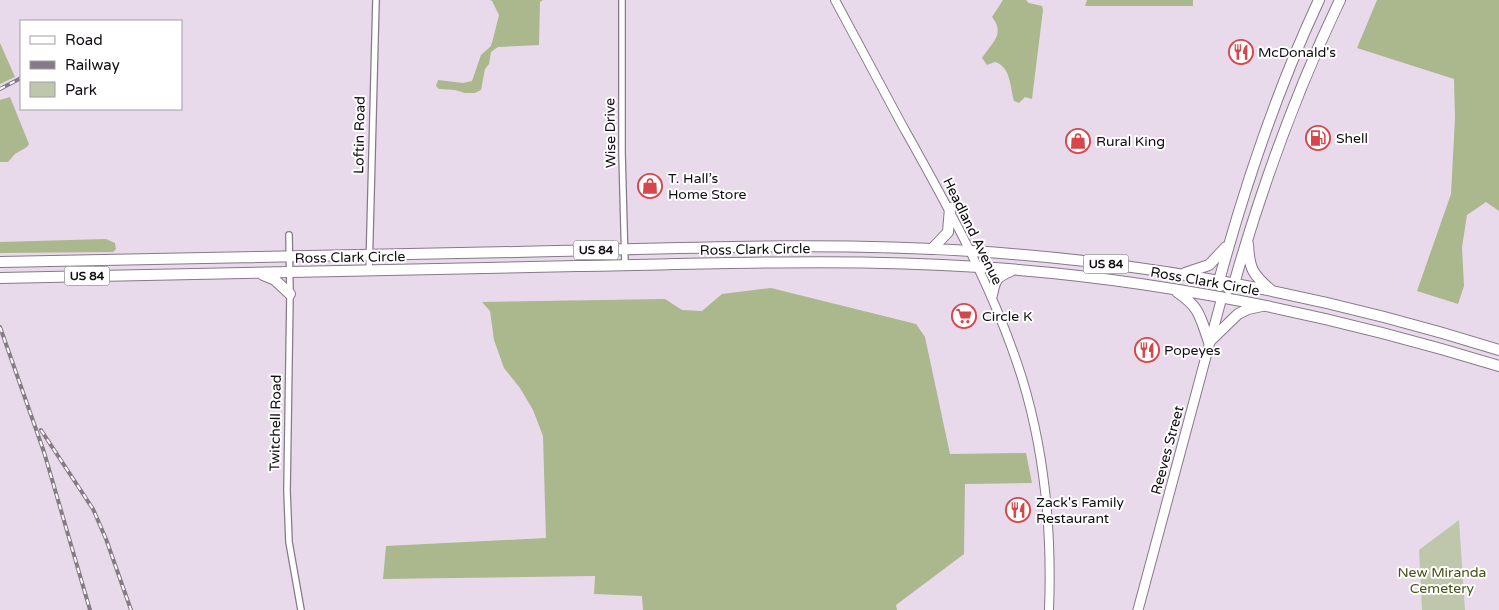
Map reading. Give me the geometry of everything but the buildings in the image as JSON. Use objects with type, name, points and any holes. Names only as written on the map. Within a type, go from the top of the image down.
[{"type":"highway","name":"Reeves Street","points":[[1222,297],[1219,281],[1229,244],[1275,106],[1319,0]]},
{"type":"highway","name":"Reeves Street","points":[[1222,297],[1234,284],[1248,236],[1290,114],[1340,0]]},
{"type":"highway","points":[[932,249],[948,232],[950,208]]},
{"type":"highway","points":[[1248,236],[1249,259],[1252,270],[1259,280],[1273,291]]},
{"type":"highway","points":[[1179,274],[1208,265],[1229,244]]},
{"type":"highway","name":"Ross Clark Circle","points":[[0,262],[809,246],[971,251],[1066,259],[1179,274],[1273,291],[1360,311],[1499,350]]},
{"type":"highway","name":"Ross Clark Circle","points":[[1,278],[833,262],[978,267],[1171,289],[1222,297],[1383,333],[1499,366]]},
{"type":"highway","points":[[992,296],[1000,275],[1015,270]]},
{"type":"highway","points":[[257,273],[275,280],[290,294]]},
{"type":"highway","points":[[1171,289],[1188,299],[1197,308],[1209,342],[1238,314],[1264,305]]},
{"type":"main road","name":"Headland Avenue","points":[[835,0],[950,208],[992,296],[1005,329],[1022,380],[1041,459],[1048,527],[1049,610]]},
{"type":"main road","name":"Reeves Street","points":[[1138,610],[1222,297]]},
{"type":"street","name":"Loftin Road","points":[[369,271],[376,0]]},
{"type":"street","name":"Wise Drive","points":[[622,0],[622,153],[626,265]]},
{"type":"street","name":"Twitchell Road","points":[[288,235],[290,294],[287,501],[289,542],[301,610]]},
{"type":"green space","points":[[490,0],[543,0],[540,2],[539,45],[498,47],[491,52],[481,90],[475,93],[439,89],[436,86],[438,80],[463,83],[472,81],[481,55],[491,46],[499,15]]},
{"type":"green space","points":[[1003,0],[1026,0],[1029,3],[1042,6],[1043,10],[1032,99],[1025,97],[1019,103],[1014,101],[1009,78],[1004,68],[995,62],[987,65],[982,58],[996,39],[998,29],[992,17]]},
{"type":"green space","points":[[1087,0],[1193,0],[1193,6],[1085,6]]},
{"type":"green space","points":[[1377,0],[1499,0],[1499,211],[1486,202],[1467,215],[1462,247],[1464,286],[1458,304],[1417,291],[1451,194],[1455,118],[1454,79],[1357,48]]},
{"type":"green space","points":[[0,43],[15,77],[0,84]]},
{"type":"green space","points":[[10,97],[29,144],[15,154],[8,162],[0,162],[0,100]]},
{"type":"green space","points":[[106,239],[115,243],[116,249],[113,252],[0,253],[0,242]]},
{"type":"green space","points":[[771,288],[916,324],[925,337],[950,454],[1026,453],[1032,483],[965,484],[964,554],[896,605],[897,610],[643,610],[642,596],[594,594],[595,576],[383,579],[386,546],[546,538],[543,436],[533,410],[520,388],[504,368],[494,340],[490,311],[482,302],[665,299],[682,310],[702,311],[722,294]]},
{"type":"green space","name":"New Miranda Cemetery","points":[[1459,520],[1465,610],[1422,610],[1419,550]]},
{"type":"railway","points":[[0,89],[20,79]]},
{"type":"railway","points":[[0,327],[44,452],[90,610]]},
{"type":"railway","points":[[41,430],[93,509],[106,539],[131,610]]},
{"type":"place","name":"McDonald's","points":[[1241,52]]},
{"type":"place","name":"Shell","points":[[1318,138]]},
{"type":"place","name":"Rural King","points":[[1078,141]]},
{"type":"place","name":"T. Hall’s Home Store","points":[[650,186]]},
{"type":"place","name":"Circle K","points":[[964,316]]},
{"type":"place","name":"Popeyes","points":[[1147,350]]},
{"type":"place","name":"Zack's Family Restaurant","points":[[1018,510]]}]
